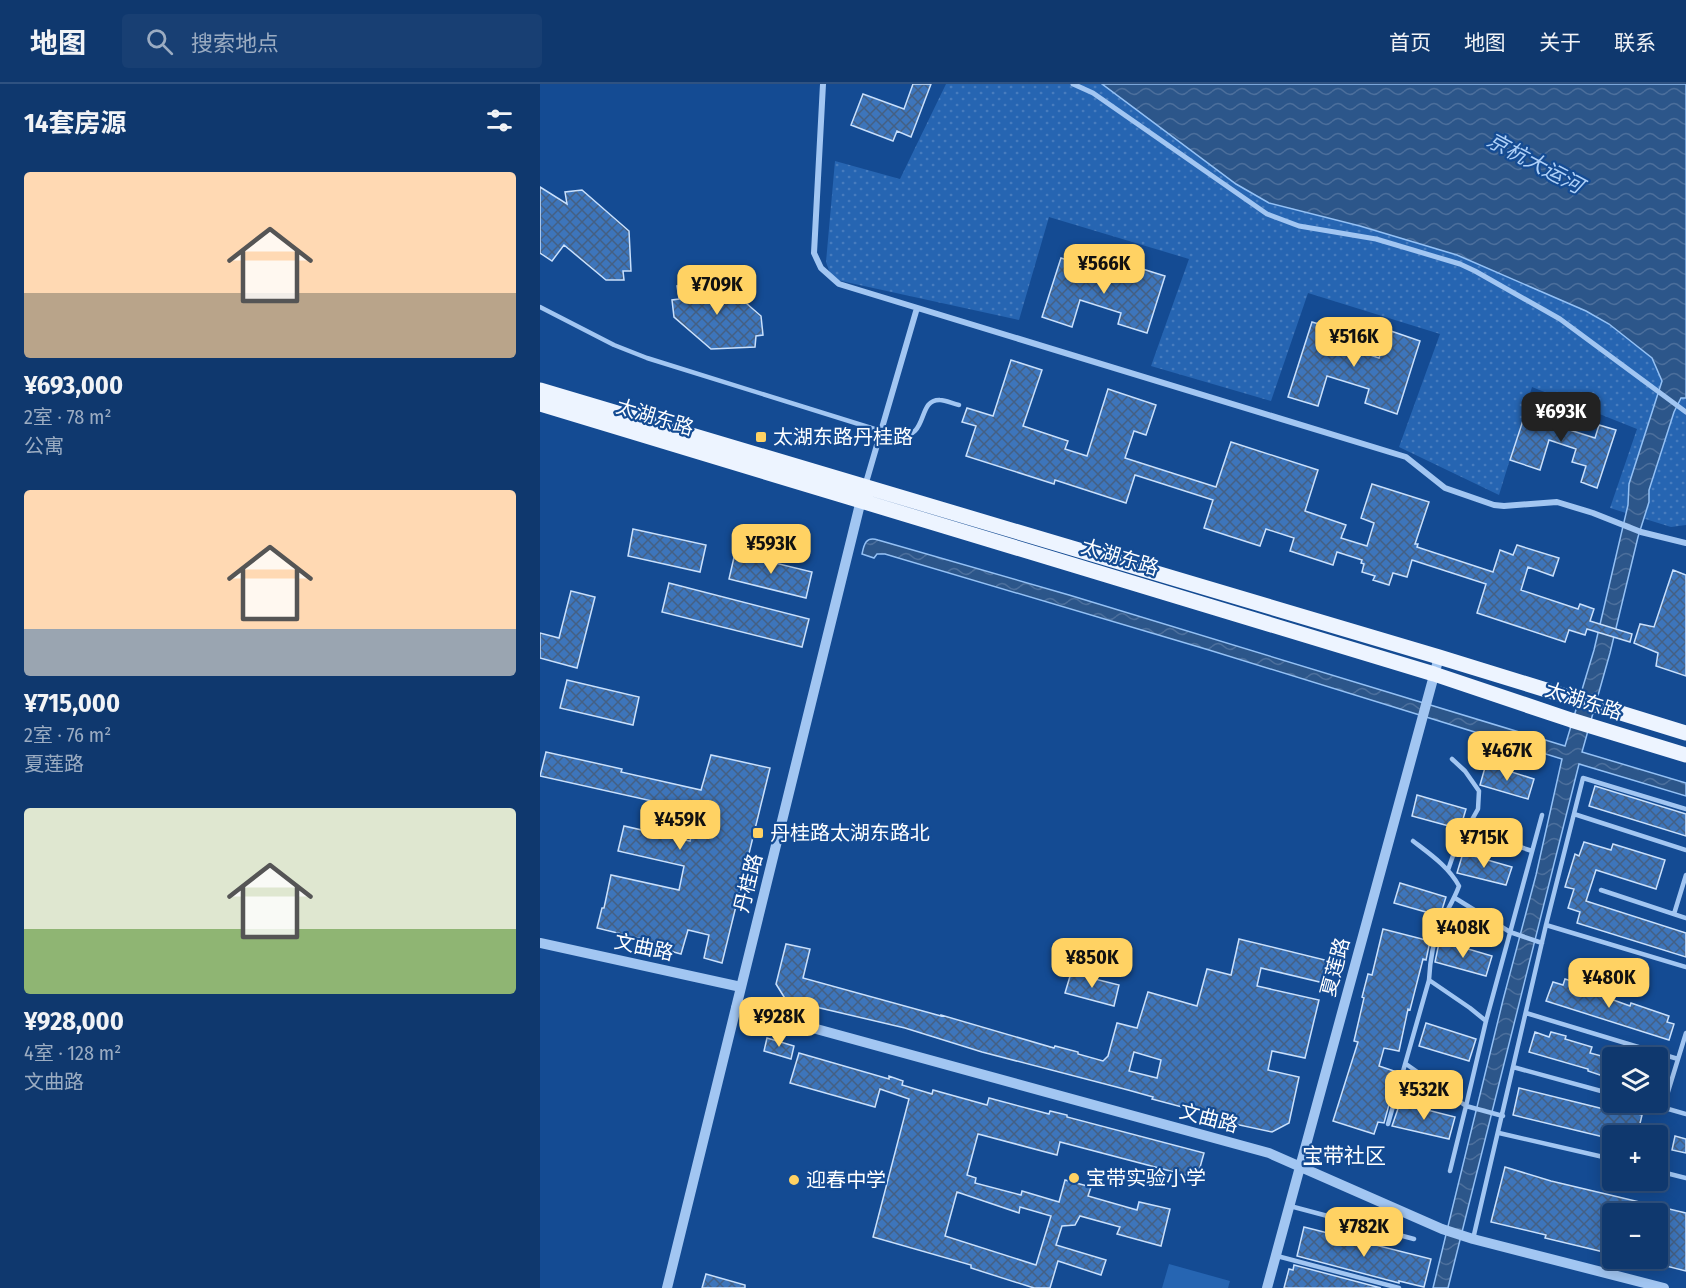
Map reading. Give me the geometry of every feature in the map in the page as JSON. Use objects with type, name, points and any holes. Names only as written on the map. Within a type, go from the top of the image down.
[{"type":"main road","name":"太湖东路","points":[[540,390],[1686,755]]},
{"type":"main road","name":"太湖东路","points":[[540,404],[1439,657],[1686,733]]},
{"type":"street","points":[[823,84],[814,253],[816,261],[839,284],[1406,457],[1445,488],[1494,505],[1557,502],[1641,532],[1686,543]]},
{"type":"street","points":[[1073,84],[1093,93],[1267,214],[1299,226],[1376,240],[1467,267],[1529,300],[1560,319],[1686,412]]},
{"type":"street","points":[[863,494],[917,308]]},
{"type":"street","name":"丹桂路","points":[[667,1288],[863,494]]},
{"type":"street","name":"夏莲路","points":[[1267,1288],[1439,657]]},
{"type":"street","name":"文曲路","points":[[540,943],[741,987]]},
{"type":"street","name":"文曲路","points":[[736,1007],[1269,1153],[1470,1238],[1664,1288]]},
{"type":"lane","points":[[540,307],[614,345],[647,358],[897,436],[911,435],[917,430],[928,406],[934,401],[941,400],[959,405]]},
{"type":"lane","points":[[1448,870],[1455,850],[1478,809],[1479,791],[1465,771],[1452,759]]},
{"type":"lane","points":[[1470,1238],[1503,1116],[1539,942],[1546,925],[1583,778],[1686,809]]},
{"type":"lane","points":[[1450,1171],[1486,1021],[1542,814]]},
{"type":"lane","points":[[1574,814],[1686,850]]},
{"type":"lane","points":[[1467,829],[1532,851]]},
{"type":"lane","points":[[1388,1124],[1429,980],[1430,958],[1440,925],[1459,886],[1448,870],[1413,841]]},
{"type":"lane","points":[[1674,914],[1686,875]]},
{"type":"lane","points":[[1601,890],[1686,918]]},
{"type":"lane","points":[[1455,898],[1510,932],[1539,942]]},
{"type":"lane","points":[[1546,925],[1686,967]]},
{"type":"lane","points":[[1429,980],[1486,1021]]},
{"type":"lane","points":[[1526,1012],[1678,1059]]},
{"type":"lane","points":[[1668,1092],[1686,1033]]},
{"type":"lane","points":[[1406,1064],[1466,1107],[1503,1116]]},
{"type":"lane","points":[[1513,1067],[1602,1091]]},
{"type":"lane","points":[[1668,1109],[1686,1114]]},
{"type":"lane","points":[[1499,1133],[1602,1157]]},
{"type":"lane","points":[[1668,1174],[1686,1178]]},
{"type":"lane","points":[[1290,1206],[1414,1239]]},
{"type":"lane","points":[[1276,1256],[1399,1288]]},
{"type":"shaded area","points":[[946,84],[1686,84],[1686,525],[1671,527],[1610,508],[1637,429],[1532,387],[1499,495],[1399,447],[1440,334],[1308,293],[1271,401],[1151,366],[1189,259],[1049,217],[1019,320],[832,279],[826,262],[835,161],[900,179]]},
{"type":"shaded area","points":[[1169,1264],[1230,1281],[1228,1288],[1162,1288]]},
{"type":"water","name":"京杭大运河","points":[[1102,84],[1686,84],[1686,398],[1681,398],[1674,412],[1649,490],[1649,502],[1582,752],[1686,783],[1686,796],[1579,764],[1448,1288],[1433,1288],[1536,875],[1562,759],[1209,650],[885,554],[877,554],[874,558],[862,554],[868,540],[878,540],[1069,595],[1565,746],[1594,650],[1628,505],[1629,484],[1662,381],[1652,358],[1609,324],[1586,311],[1457,255],[1360,226],[1269,203],[1236,184]]},
{"type":"building","points":[[913,84],[931,84],[911,137],[897,131],[893,141],[851,125],[863,94],[904,109]]},
{"type":"building","points":[[540,187],[567,204],[565,192],[582,190],[629,231],[631,271],[623,271],[624,280],[606,280],[564,245],[552,261],[540,253]]},
{"type":"building","points":[[1061,258],[1131,281],[1136,267],[1165,276],[1147,333],[1118,324],[1121,313],[1080,300],[1072,327],[1042,317]]},
{"type":"building","points":[[723,283],[761,316],[763,335],[756,336],[755,347],[711,349],[674,317],[672,300],[679,299],[677,286]]},
{"type":"building","points":[[1312,322],[1342,331],[1338,344],[1379,358],[1388,330],[1420,341],[1397,414],[1365,403],[1369,389],[1327,376],[1318,406],[1288,397]]},
{"type":"building","points":[[1011,360],[1042,370],[1023,426],[1068,441],[1065,449],[1087,456],[1108,389],[1156,405],[1146,435],[1134,431],[1125,458],[1216,487],[1231,442],[1318,470],[1305,511],[1346,525],[1341,538],[1367,546],[1374,523],[1361,518],[1372,484],[1429,502],[1415,544],[1418,544],[1417,547],[1493,572],[1500,550],[1513,555],[1517,545],[1559,558],[1553,576],[1528,567],[1521,590],[1578,609],[1580,604],[1594,609],[1590,621],[1632,634],[1630,642],[1587,629],[1585,635],[1569,630],[1565,642],[1477,613],[1486,584],[1412,560],[1407,577],[1393,573],[1389,585],[1373,580],[1375,576],[1362,572],[1364,564],[1361,563],[1362,560],[1337,552],[1333,565],[1290,551],[1294,538],[1266,529],[1260,546],[1204,528],[1213,500],[1135,475],[1126,503],[1055,480],[1054,484],[966,456],[976,426],[962,422],[967,408],[993,416]]},
{"type":"building","points":[[1529,402],[1559,411],[1554,425],[1595,438],[1599,425],[1616,430],[1597,488],[1581,482],[1586,466],[1572,462],[1576,449],[1549,440],[1540,470],[1510,460]]},
{"type":"building","points":[[633,529],[706,545],[700,572],[628,556]]},
{"type":"building","points":[[735,553],[812,572],[806,598],[729,579]]},
{"type":"building","points":[[1673,570],[1686,575],[1686,676],[1656,666],[1658,653],[1634,643],[1640,624],[1654,627]]},
{"type":"building","points":[[669,583],[809,619],[802,647],[662,612]]},
{"type":"building","points":[[571,591],[595,597],[577,668],[540,658],[540,633],[559,638]]},
{"type":"building","points":[[567,680],[639,697],[633,725],[560,708]]},
{"type":"building","points":[[546,752],[701,790],[711,755],[770,768],[722,963],[704,958],[709,935],[688,930],[681,954],[670,951],[671,946],[597,928],[611,875],[679,890],[684,866],[618,851],[624,826],[690,841],[697,811],[540,776]]},
{"type":"building","points":[[1486,764],[1534,779],[1528,799],[1480,785]]},
{"type":"building","points":[[1595,786],[1686,814],[1686,836],[1589,806]]},
{"type":"building","points":[[1417,795],[1466,809],[1460,829],[1412,816]]},
{"type":"building","points":[[1584,842],[1611,850],[1613,844],[1665,860],[1656,889],[1596,870],[1586,901],[1686,933],[1686,957],[1577,923],[1580,912],[1568,908],[1574,889],[1565,887],[1575,854],[1579,856]]},
{"type":"building","points":[[1463,853],[1512,867],[1506,885],[1457,873]]},
{"type":"building","points":[[1400,883],[1446,897],[1440,916],[1394,903]]},
{"type":"building","points":[[1383,929],[1430,941],[1410,1010],[1408,1009],[1399,1051],[1384,1048],[1379,1066],[1394,1071],[1384,1123],[1378,1122],[1374,1134],[1333,1121],[1358,1042],[1354,1041],[1364,998],[1362,997],[1368,974],[1372,975]]},
{"type":"building","points":[[1239,939],[1329,961],[1324,983],[1261,968],[1257,986],[1319,1000],[1305,1058],[1272,1051],[1268,1070],[1299,1077],[1289,1123],[1272,1132],[1230,1123],[1231,1120],[1152,1099],[1153,1097],[982,1052],[905,1028],[786,1000],[776,984],[786,944],[810,949],[803,978],[1054,1048],[1055,1046],[1078,1052],[1078,1054],[1103,1061],[1108,1056],[1117,1023],[1137,1028],[1148,992],[1197,1006],[1207,969],[1231,975]],"holes":[[[1134,1052],[1161,1060],[1157,1078],[1129,1071]]]},
{"type":"building","points":[[1441,941],[1492,956],[1486,976],[1435,962]]},
{"type":"building","points":[[1071,973],[1119,985],[1114,1006],[1065,993]]},
{"type":"building","points":[[1565,979],[1610,993],[1608,998],[1630,1006],[1631,1003],[1669,1016],[1667,1022],[1674,1024],[1669,1040],[1546,1001],[1553,982],[1563,985]]},
{"type":"building","points":[[1426,1023],[1476,1039],[1469,1061],[1419,1046]]},
{"type":"building","points":[[1535,1032],[1549,1037],[1551,1032],[1566,1036],[1565,1039],[1592,1047],[1590,1053],[1602,1056],[1602,1076],[1588,1071],[1588,1069],[1529,1052]]},
{"type":"building","points":[[767,1038],[794,1046],[791,1059],[764,1051]]},
{"type":"building","points":[[799,1053],[889,1079],[889,1076],[903,1081],[902,1085],[932,1094],[933,1090],[987,1105],[989,1098],[1049,1114],[1050,1111],[1204,1153],[1197,1178],[1060,1142],[1057,1155],[978,1134],[967,1175],[976,1178],[975,1183],[1021,1195],[1022,1191],[1059,1202],[1065,1180],[1091,1187],[1088,1196],[1137,1210],[1139,1202],[1170,1209],[1161,1246],[1117,1234],[1120,1227],[1080,1216],[1075,1225],[1062,1226],[1056,1245],[1106,1260],[1101,1275],[1058,1261],[1050,1288],[1034,1288],[971,1268],[971,1265],[873,1237],[909,1099],[880,1089],[875,1107],[790,1083]],"holes":[[[957,1192],[1019,1213],[1020,1207],[1051,1216],[1036,1265],[945,1236]]]},
{"type":"building","points":[[1519,1088],[1602,1109],[1602,1113],[1642,1115],[1640,1125],[1602,1125],[1602,1137],[1513,1115]]},
{"type":"building","points":[[1400,1103],[1455,1117],[1449,1139],[1392,1126]]},
{"type":"building","points":[[1675,1136],[1686,1139],[1686,1153],[1672,1150]]},
{"type":"building","points":[[1505,1167],[1551,1181],[1644,1203],[1602,1203],[1602,1252],[1491,1222]]},
{"type":"building","points":[[1668,1209],[1686,1213],[1686,1271],[1668,1266]]},
{"type":"building","points":[[1304,1227],[1431,1259],[1424,1287],[1399,1281],[1399,1283],[1297,1256]]},
{"type":"building","points":[[1294,1265],[1381,1288],[1284,1288],[1289,1269],[1293,1270]]},
{"type":"building","points":[[706,1274],[745,1285],[745,1288],[702,1288]]},
{"type":"place","name":"太湖东路丹桂路","points":[[761,437]]},
{"type":"place","name":"丹桂路太湖东路北","points":[[758,833]]},
{"type":"place","name":"宝带实验小学","points":[[1074,1178]]},
{"type":"place","name":"迎春中学","points":[[794,1180]]},
{"type":"district","name":"宝带社区","points":[[1344,1156]]}]
